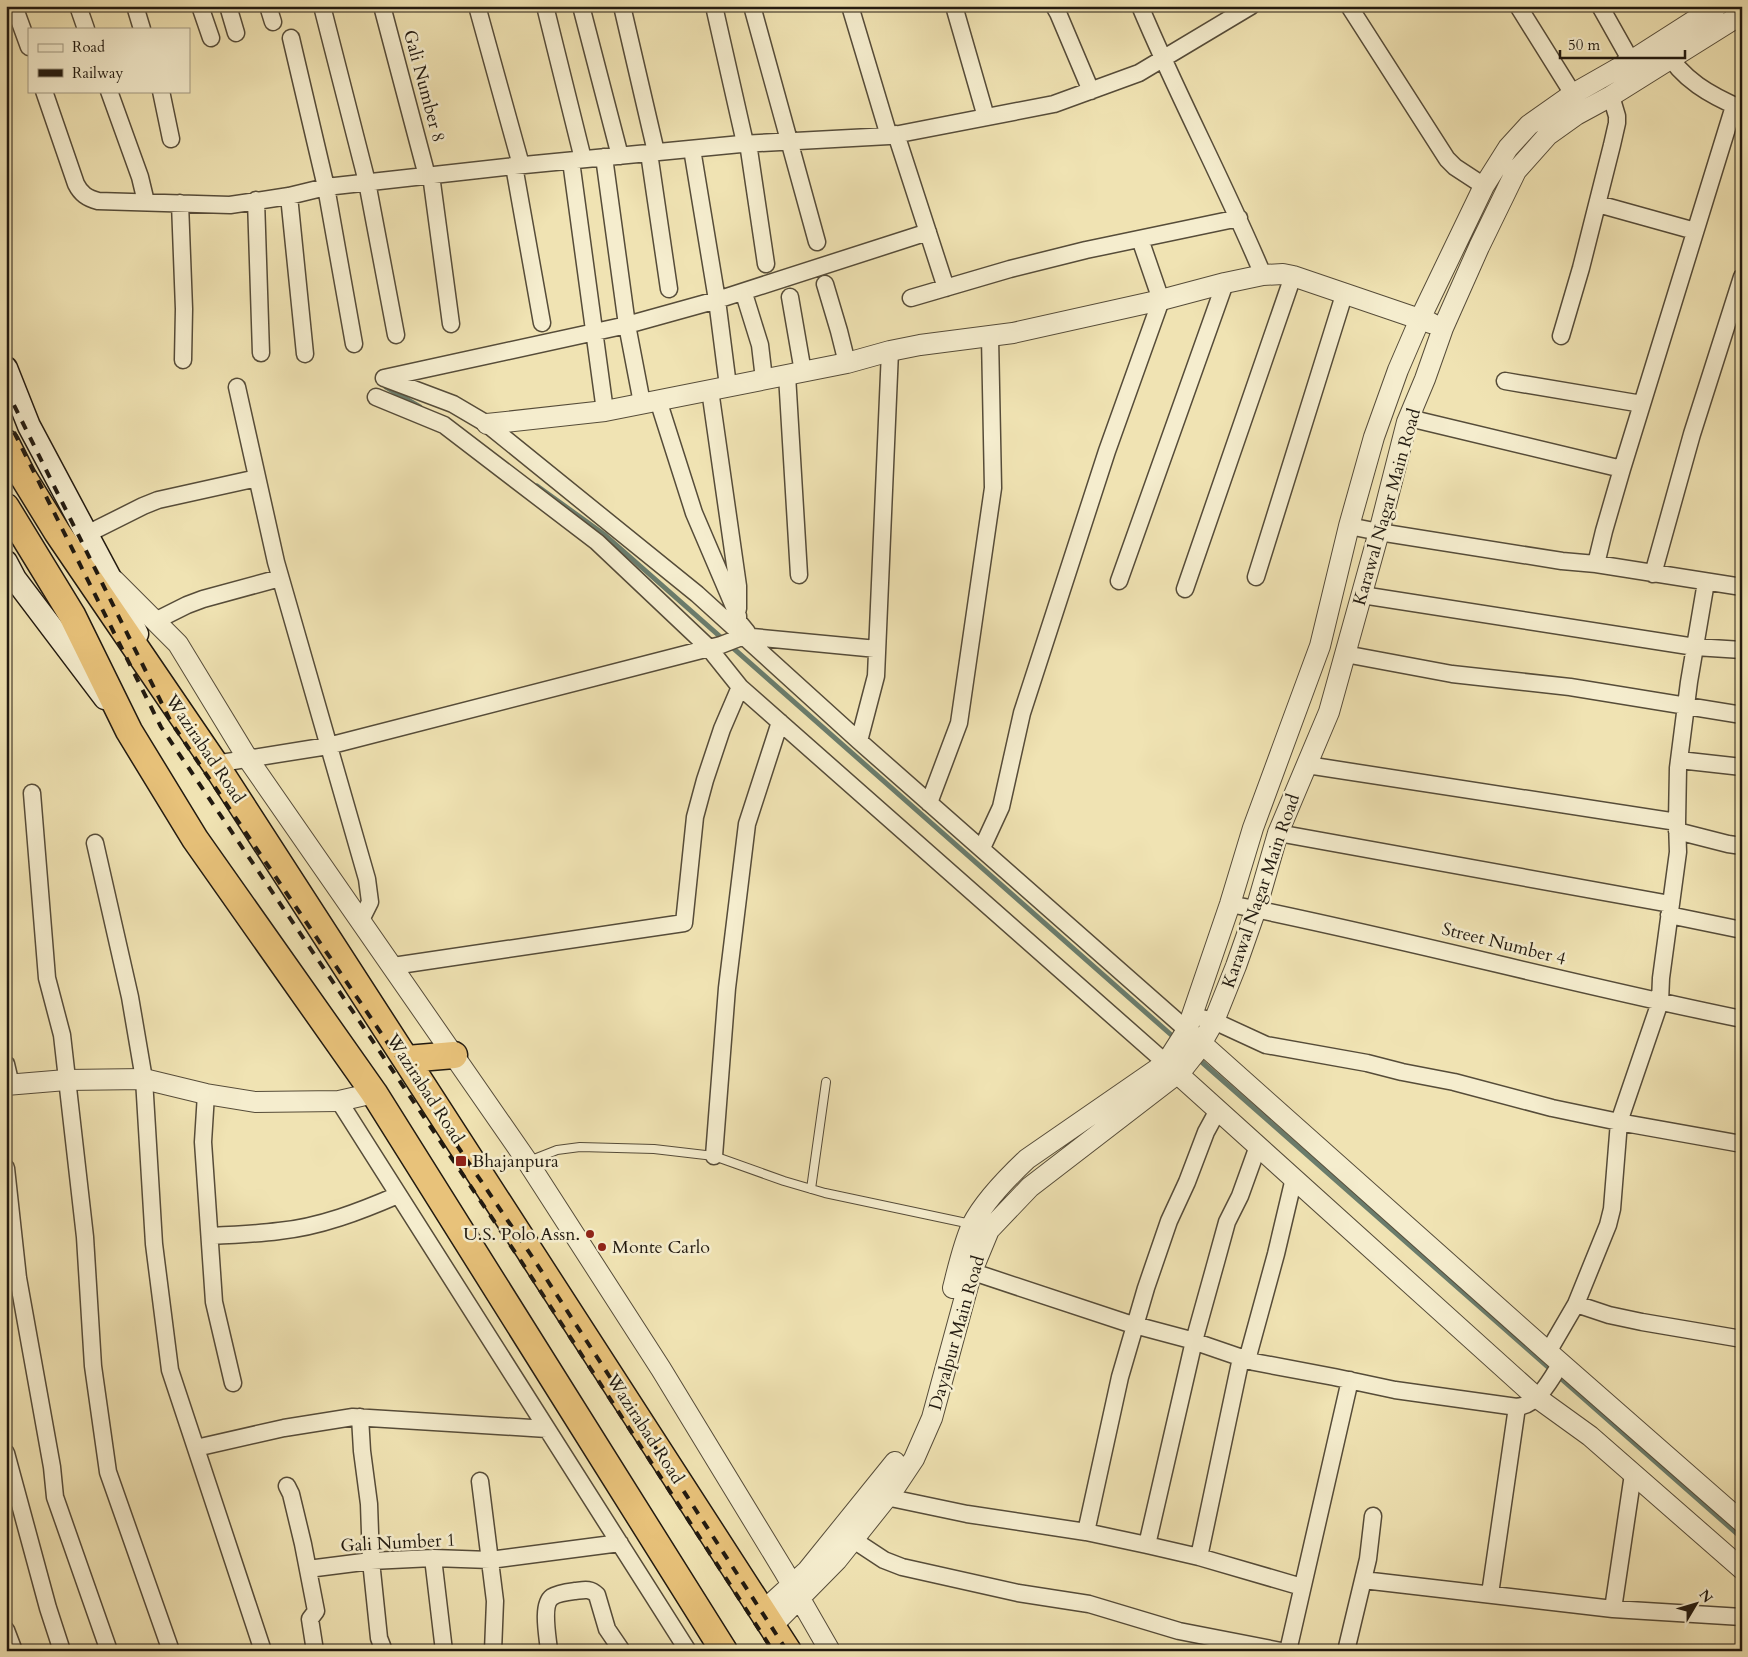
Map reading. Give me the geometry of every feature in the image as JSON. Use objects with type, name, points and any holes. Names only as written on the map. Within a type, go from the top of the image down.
[{"type":"highway","name":"Wazirabad Road","points":[[6,443],[22,475],[57,532],[215,764],[788,1651]]},
{"type":"highway","points":[[6,507],[72,615],[129,731],[195,839],[374,1093],[724,1651]]},
{"type":"highway","points":[[407,1059],[454,1055]]},
{"type":"main road","name":"Wazirabad Road","points":[[6,368],[29,426],[109,576],[158,680]]},
{"type":"main road","points":[[6,562],[15,579],[129,731]]},
{"type":"street","points":[[14,6],[28,45]]},
{"type":"street","points":[[78,6],[86,28]]},
{"type":"street","points":[[135,6],[142,28]]},
{"type":"street","points":[[200,6],[211,38]]},
{"type":"street","points":[[228,6],[236,33]]},
{"type":"street","points":[[268,6],[273,22]]},
{"type":"street","points":[[322,6],[367,182],[396,334]]},
{"type":"street","name":"Gali Number 8","points":[[382,6],[429,175],[451,324]]},
{"type":"street","points":[[477,6],[517,166],[542,322]]},
{"type":"street","points":[[545,6],[577,160],[594,332],[605,411]]},
{"type":"street","points":[[581,6],[612,157],[627,325],[650,402],[694,513],[738,616]]},
{"type":"street","points":[[622,6],[653,153],[669,288]]},
{"type":"street","points":[[714,6],[747,143],[766,264]]},
{"type":"street","points":[[752,6],[817,242]]},
{"type":"street","points":[[850,6],[892,135],[928,232],[946,288]]},
{"type":"street","points":[[954,6],[986,117]]},
{"type":"street","points":[[1054,6],[1091,91]]},
{"type":"street","points":[[1140,6],[1162,60],[1239,218],[1263,275]]},
{"type":"street","points":[[1349,6],[1447,159],[1455,167],[1504,198]]},
{"type":"street","points":[[1518,6],[1573,94]]},
{"type":"street","points":[[1600,6],[1631,61]]},
{"type":"street","name":"Karawal Nagar Main Road","points":[[1192,1036],[1214,1021],[1236,966],[1256,909],[1278,833],[1328,712],[1346,654],[1409,418],[1444,328],[1479,247],[1516,171],[1548,135],[1611,96],[1717,6]]},
{"type":"street","points":[[44,92],[76,184],[80,192],[88,198],[98,201],[230,205],[289,196],[326,187],[429,175],[747,143],[892,135],[1054,104],[1139,73],[1244,8]]},
{"type":"street","name":"Karawal Nagar Main Road","points":[[1174,1066],[1192,1036],[1200,990],[1230,904],[1253,828],[1320,646],[1348,526],[1374,437],[1398,370],[1420,319],[1484,186],[1508,148],[1529,125],[1573,94],[1631,61],[1665,50],[1742,14]]},
{"type":"street","points":[[291,38],[326,187],[354,344]]},
{"type":"street","points":[[1596,564],[1622,469],[1694,231],[1738,108],[1714,97],[1682,74],[1665,50]]},
{"type":"street","points":[[108,92],[140,177],[146,202]]},
{"type":"street","points":[[161,92],[171,140]]},
{"type":"street","points":[[1561,336],[1598,204],[1617,123],[1611,96]]},
{"type":"street","points":[[692,149],[717,300],[719,388],[738,586],[738,621],[745,637]]},
{"type":"street","points":[[289,196],[305,354]]},
{"type":"street","points":[[256,200],[261,353]]},
{"type":"street","points":[[180,203],[184,310],[183,360]]},
{"type":"street","points":[[1598,204],[1694,231]]},
{"type":"street","points":[[911,298],[1010,269],[1086,250],[1239,218]]},
{"type":"street","points":[[928,232],[717,300],[627,325],[384,378],[453,404],[487,424],[697,594],[859,741],[982,848],[1555,1361],[1742,1522]]},
{"type":"street","points":[[982,848],[1001,807],[1022,713],[1107,451],[1161,300],[1140,239]]},
{"type":"street","points":[[487,424],[605,411],[846,363],[920,345],[990,337],[1161,300],[1263,275],[1283,274],[1293,276],[1444,328]]},
{"type":"street","points":[[1185,589],[1293,276]]},
{"type":"street","points":[[1653,574],[1692,434],[1742,277]]},
{"type":"street","points":[[1119,581],[1225,283]]},
{"type":"street","points":[[825,284],[846,363]]},
{"type":"street","points":[[1256,577],[1344,294]]},
{"type":"street","points":[[790,297],[795,373],[799,575]]},
{"type":"street","points":[[746,300],[760,345],[764,379]]},
{"type":"street","points":[[929,803],[959,723],[993,488],[990,337]]},
{"type":"street","points":[[859,741],[876,676],[890,351]]},
{"type":"street","points":[[1504,381],[1642,404]]},
{"type":"street","points":[[237,387],[280,578],[367,879],[370,902],[361,920]]},
{"type":"street","points":[[376,397],[444,425],[597,542],[715,646],[740,687],[1174,1066],[1218,1110],[1294,1178],[1742,1569]]},
{"type":"street","points":[[1409,418],[1622,469]]},
{"type":"street","points":[[87,534],[158,500],[257,478]]},
{"type":"street","points":[[1348,526],[1562,561],[1596,564],[1742,587]]},
{"type":"street","points":[[109,576],[178,644],[248,759],[527,1162],[661,1369],[830,1651]]},
{"type":"street","points":[[155,621],[203,599],[280,578]]},
{"type":"street","points":[[965,1269],[1135,1325],[1194,1341],[1244,1359],[1395,1390],[1517,1408],[1525,1406],[1540,1392],[1555,1361],[1608,1225],[1612,1209],[1619,1122],[1660,1002],[1669,910],[1678,852],[1679,760],[1706,582]]},
{"type":"street","points":[[1362,595],[1695,647],[1742,650]]},
{"type":"street","points":[[215,764],[328,746],[745,637],[877,649]]},
{"type":"street","points":[[1346,654],[1452,674],[1570,688],[1742,715]]},
{"type":"street","points":[[393,966],[684,923],[695,817],[722,729],[740,687]]},
{"type":"street","points":[[714,1156],[727,988],[747,824],[780,722]]},
{"type":"street","points":[[1679,760],[1742,767]]},
{"type":"street","points":[[1307,765],[1677,826],[1742,846]]},
{"type":"street","points":[[32,794],[47,978],[62,1035],[85,1237],[94,1366],[108,1472],[171,1651]]},
{"type":"street","points":[[1278,833],[1669,910],[1742,930]]},
{"type":"street","points":[[95,843],[130,997],[144,1079],[154,1244],[170,1370],[263,1651]]},
{"type":"street","name":"Street Number 4","points":[[1230,904],[1419,944],[1660,1002],[1742,1019]]},
{"type":"street","points":[[1214,1021],[1266,1046],[1368,1063],[1463,1084],[1552,1108],[1742,1144]]},
{"type":"street","points":[[6,1064],[8,1085],[66,1080],[144,1079],[206,1094],[255,1102],[339,1101],[374,1093]]},
{"type":"street","name":"Dayalpur Main Road","points":[[767,1618],[796,1592],[808,1571],[886,1497],[914,1459],[932,1418],[973,1224],[991,1198],[1011,1174],[1027,1159],[1174,1066]]},
{"type":"street","name":"Dayalpur Main Road","points":[[846,1535],[902,1452],[919,1413],[965,1269],[989,1230],[1030,1188],[1174,1066]]},
{"type":"street","points":[[206,1094],[203,1142],[214,1302],[233,1383]]},
{"type":"street","points":[[339,1101],[688,1651]]},
{"type":"street","points":[[1086,1532],[1120,1377],[1135,1325],[1169,1221],[1188,1182],[1206,1132],[1218,1110]]},
{"type":"street","points":[[1147,1545],[1194,1341],[1227,1222],[1240,1196],[1258,1146]]},
{"type":"street","points":[[6,1168],[18,1278],[52,1467],[55,1497],[109,1651]]},
{"type":"street","points":[[1199,1557],[1244,1359],[1276,1254],[1294,1178]]},
{"type":"street","points":[[210,1236],[281,1231],[335,1219],[374,1206],[398,1195]]},
{"type":"street","points":[[1576,1304],[1609,1315],[1642,1322],[1742,1339]]},
{"type":"street","points":[[1288,1651],[1350,1380]]},
{"type":"street","points":[[1490,1594],[1517,1408]]},
{"type":"street","points":[[196,1448],[284,1428],[353,1417],[547,1429]]},
{"type":"street","points":[[360,1417],[371,1561],[379,1638],[384,1651]]},
{"type":"street","points":[[6,1453],[48,1608],[62,1651]]},
{"type":"street","points":[[1613,1609],[1633,1474]]},
{"type":"street","points":[[480,1481],[495,1601],[494,1651]]},
{"type":"street","points":[[287,1486],[291,1494],[316,1611],[310,1619],[315,1651]]},
{"type":"street","points":[[886,1497],[967,1514],[1086,1532],[1147,1545],[1199,1557],[1302,1587]]},
{"type":"street","points":[[1346,1651],[1368,1559],[1374,1516]]},
{"type":"street","points":[[846,1535],[884,1560],[902,1567],[1018,1593],[1089,1604],[1179,1631],[1281,1651]]},
{"type":"street","name":"Gali Number 1","points":[[308,1569],[371,1561],[433,1558],[490,1560],[620,1544]]},
{"type":"street","points":[[433,1558],[444,1651]]},
{"type":"street","points":[[1363,1580],[1613,1609],[1742,1617]]},
{"type":"street","points":[[549,1651],[545,1605],[550,1598],[557,1594],[586,1589],[593,1591],[597,1595],[607,1629],[622,1651]]},
{"type":"street","points":[[6,1630],[14,1651]]},
{"type":"lane","points":[[811,1189],[826,1082]]},
{"type":"lane","points":[[527,1162],[557,1150],[580,1147],[654,1149],[714,1156],[811,1189],[973,1224]]},
{"type":"waterway","points":[[386,387],[420,407]]},
{"type":"waterway","points":[[537,486],[605,535],[1177,1040]]},
{"type":"waterway","points":[[1196,1057],[1742,1538]]},
{"type":"railway","points":[[6,389],[171,722],[531,1255],[787,1651]]},
{"type":"railway","points":[[6,416],[161,727],[521,1261],[773,1651]]},
{"type":"place","name":"Bhajanpura","points":[[461,1161]]},
{"type":"place","name":"U.S. Polo Assn.","points":[[590,1234]]},
{"type":"place","name":"Monte Carlo","points":[[602,1247]]}]
